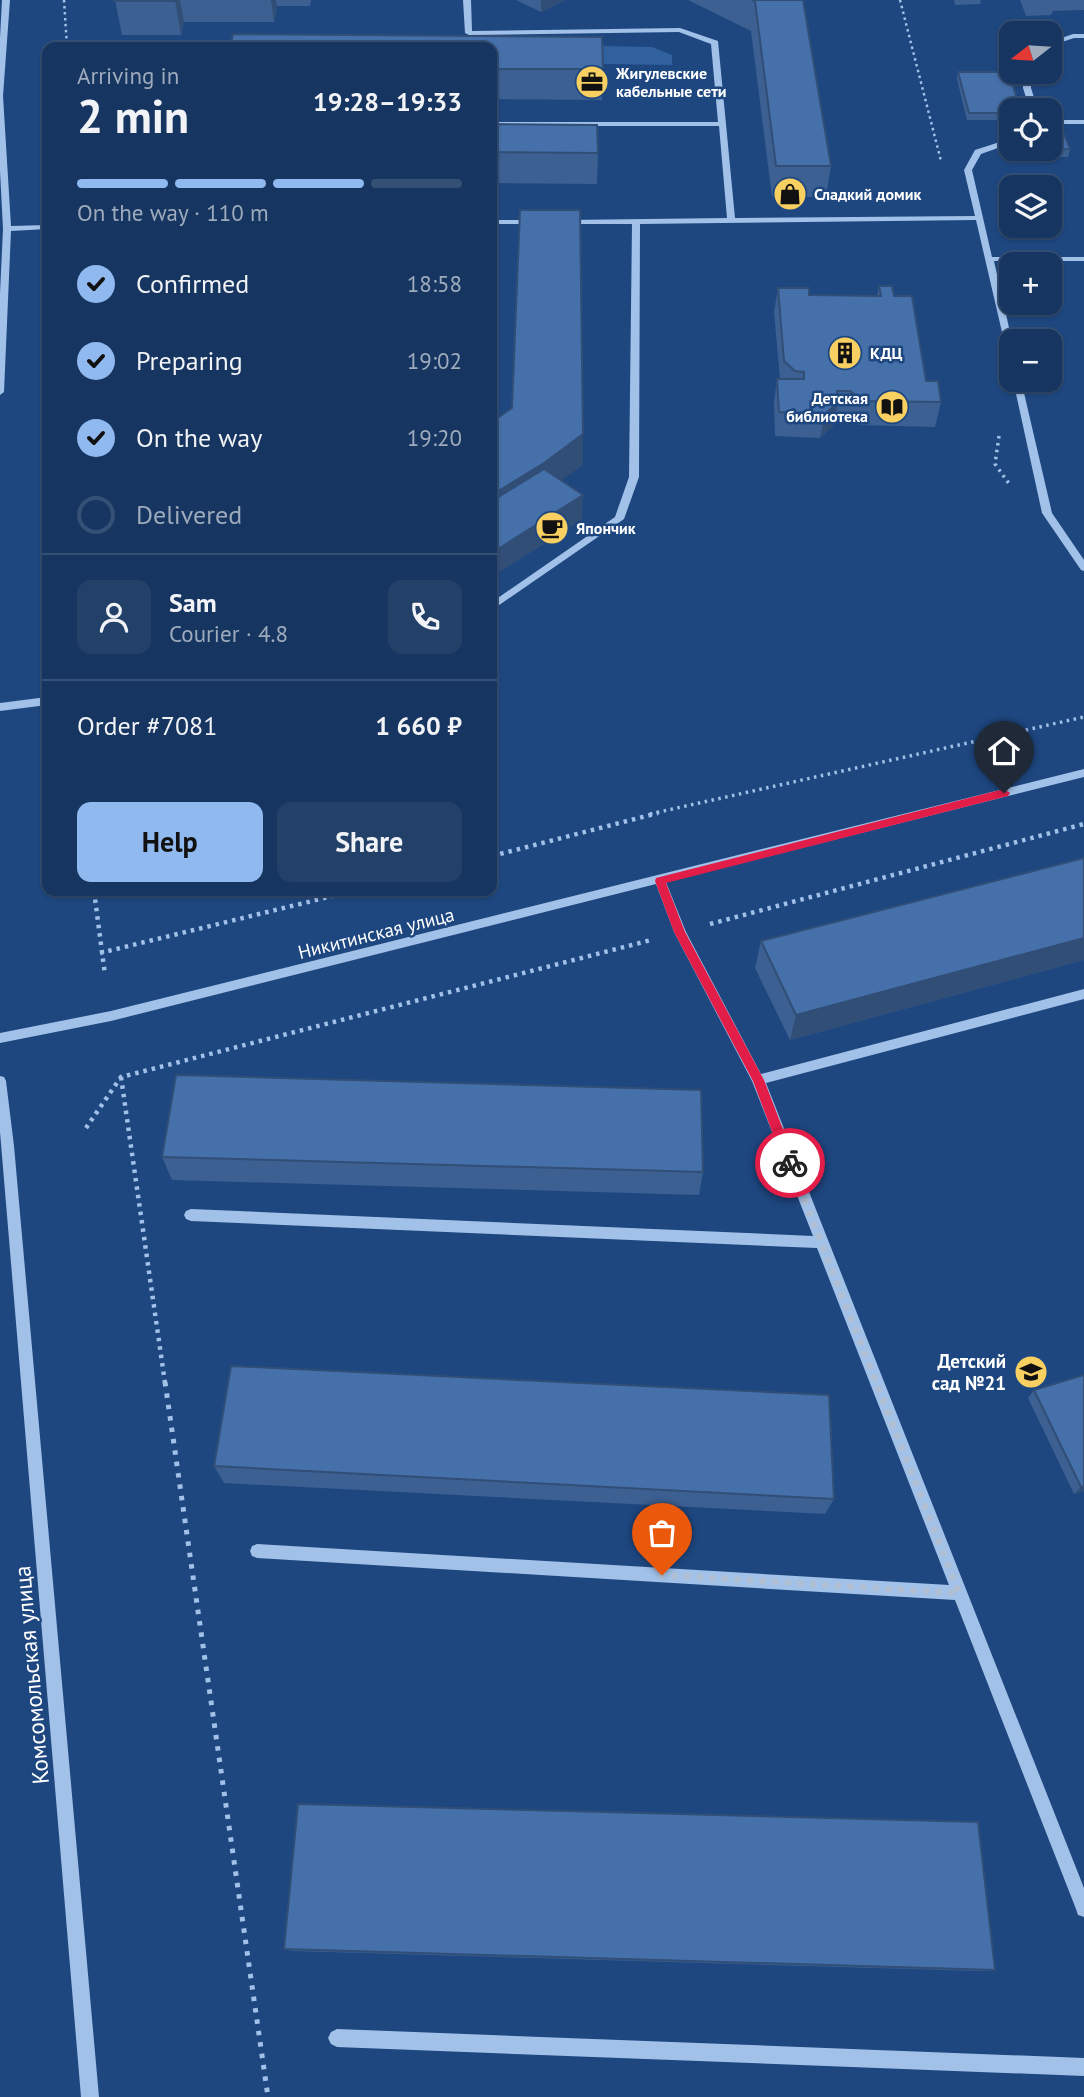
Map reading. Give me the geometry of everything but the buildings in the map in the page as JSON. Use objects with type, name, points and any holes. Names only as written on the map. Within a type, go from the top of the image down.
[{"type":"street","points":[[0,392],[7,229],[0,96],[6,0]]},
{"type":"street","points":[[467,0],[467,42]]},
{"type":"street","points":[[469,33],[680,30],[715,43],[731,220]]},
{"type":"street","points":[[1062,122],[1084,122]]},
{"type":"street","points":[[999,144],[978,152],[968,170],[1005,329]]},
{"type":"street","points":[[559,222],[980,218]]},
{"type":"street","points":[[497,222],[545,222]]},
{"type":"street","points":[[497,604],[619,519],[634,477],[636,222]]},
{"type":"street","points":[[7,229],[42,227]]},
{"type":"street","points":[[989,259],[1084,259]]},
{"type":"street","points":[[1020,392],[1047,513],[1084,568]]},
{"type":"street","points":[[0,707],[42,702]]},
{"type":"street","name":"Никитинская улица","points":[[0,1038],[111,1016],[1084,773]]},
{"type":"street","points":[[660,881],[680,932],[758,1080],[1084,1909]]},
{"type":"street","points":[[758,1080],[1084,993]]},
{"type":"street","name":"Комсомольская улица","points":[[0,1081],[12,1187],[90,2097]]},
{"type":"street","points":[[191,1216],[821,1242]]},
{"type":"street","points":[[257,1551],[959,1593]]},
{"type":"street","points":[[337,2038],[1084,2067]]},
{"type":"lane","points":[[1062,40],[1084,36]]},
{"type":"lane","points":[[497,124],[721,124]]},
{"type":"path","points":[[64,0],[67,42]]},
{"type":"path","points":[[497,855],[617,822],[1084,717]]},
{"type":"path","points":[[86,1128],[121,1077],[1084,824]]},
{"type":"path","points":[[94,896],[104,975]]},
{"type":"path","points":[[100,953],[333,896]]},
{"type":"path","points":[[121,1077],[268,2097]]},
{"type":"shaded area","points":[[602,46],[652,47],[672,55],[672,65],[603,64]]},
{"type":"way so far","points":[[662,1575],[959,1593],[790,1163]]},
{"type":"place","name":"Жигулевские кабельные сети","points":[[592,82]]},
{"type":"place","name":"Сладкий домик","points":[[790,194]]},
{"type":"place","name":"КДЦ","points":[[845,353]]},
{"type":"place","name":"Детская библиотека","points":[[892,407]]},
{"type":"place","name":"Япончик","points":[[552,528]]},
{"type":"place","name":"Детский сад №21","points":[[1031,1372]]},
{"type":"route","points":[[790,1163],[758,1080],[680,932],[660,881],[1004,793]]}]
